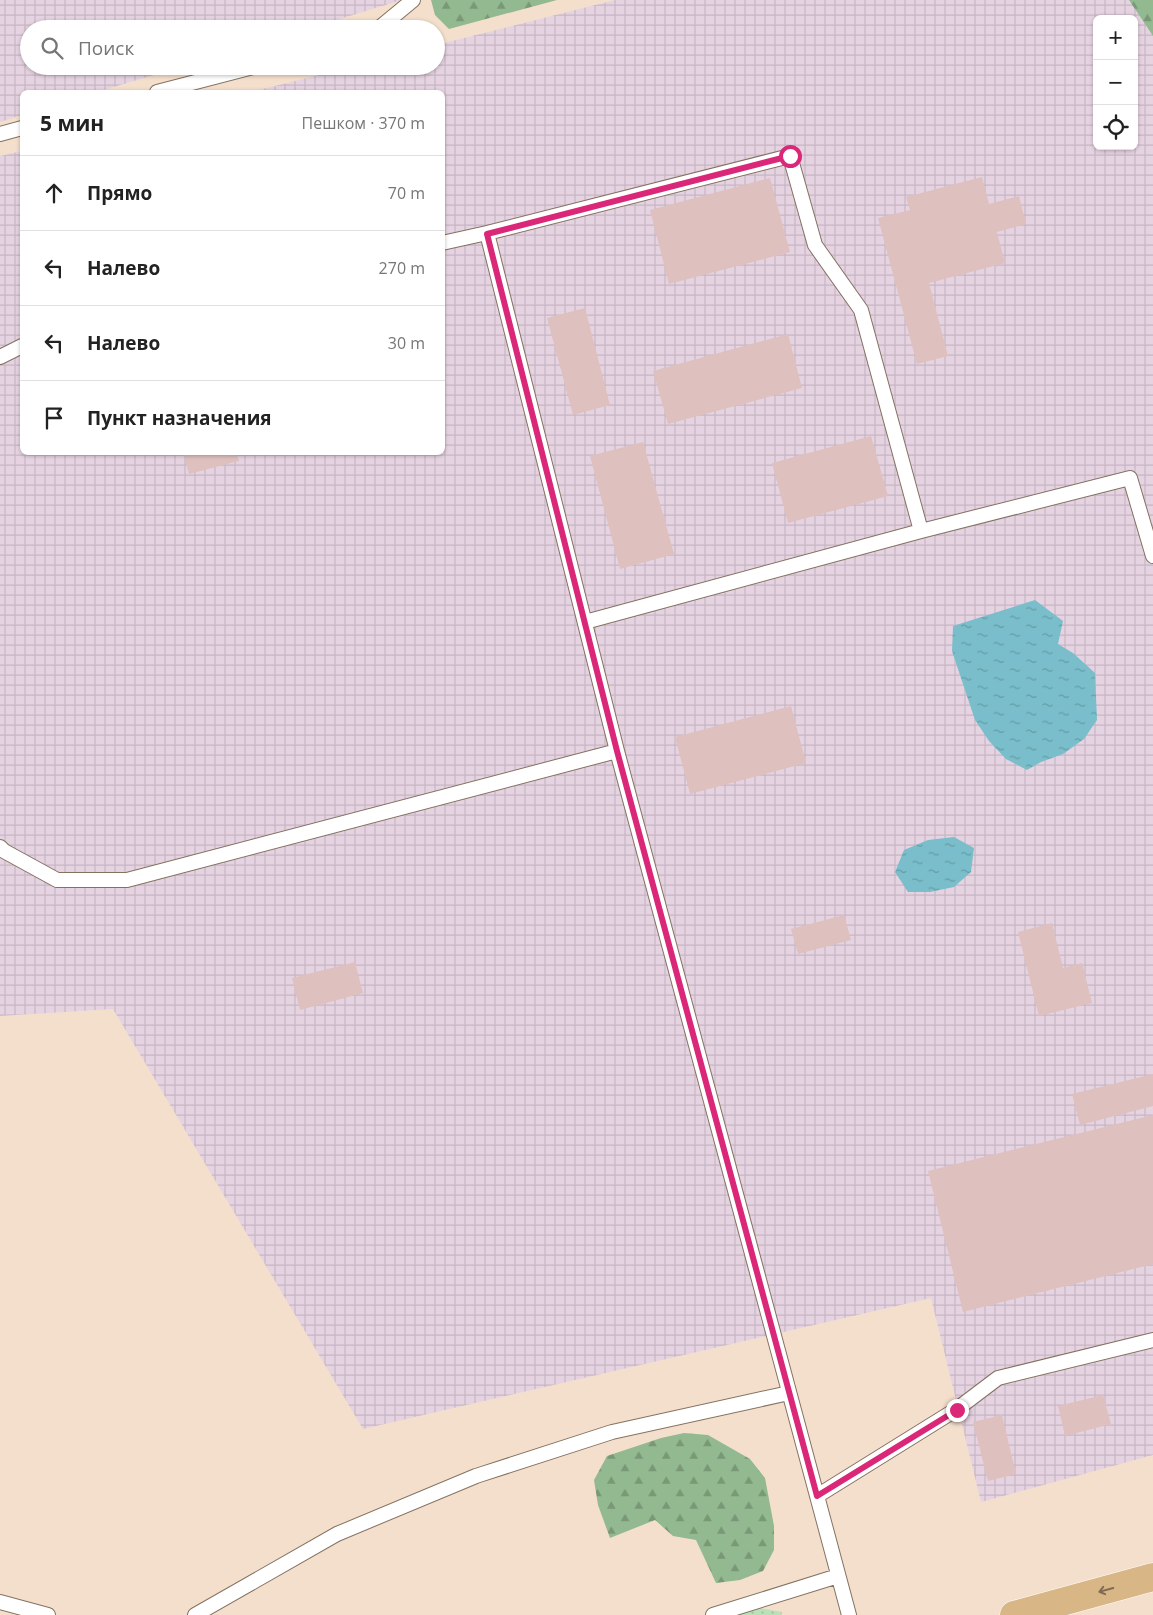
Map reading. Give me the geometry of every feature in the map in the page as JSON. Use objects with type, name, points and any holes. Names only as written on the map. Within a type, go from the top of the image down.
[{"type":"main road","points":[[1014,1615],[1153,1577]]},
{"type":"lane","points":[[389,20],[414,0]]},
{"type":"lane","points":[[165,90],[222,75]]},
{"type":"lane","points":[[0,134],[20,129]]},
{"type":"lane","points":[[445,242],[487,234],[790,156],[815,245],[861,310],[922,530]]},
{"type":"lane","points":[[487,234],[617,751],[849,1615]]},
{"type":"lane","points":[[0,357],[20,347]]},
{"type":"lane","points":[[584,622],[922,530],[1130,478],[1153,556]]},
{"type":"lane","points":[[0,846],[4,851],[57,880],[127,880],[617,751]]},
{"type":"lane","points":[[817,1496],[957,1410],[998,1378],[1153,1340]]},
{"type":"lane","points":[[195,1615],[337,1534],[476,1476],[612,1432],[789,1392]]},
{"type":"lane","points":[[713,1615],[838,1576]]},
{"type":"lane","points":[[0,1602],[48,1615]]},
{"type":"shaded area","points":[[0,0],[402,0],[336,20],[20,20],[20,75],[154,75],[104,90],[20,90],[20,116],[0,122]]},
{"type":"shaded area","points":[[615,0],[1153,0],[1153,1455],[981,1502],[931,1298],[363,1429],[113,1009],[0,1016],[0,156],[20,151],[20,455],[445,455],[445,90],[259,90],[319,75],[445,75],[445,43]]},
{"type":"green space","points":[[431,0],[557,0],[449,29],[445,25],[445,20],[440,20],[435,15]]},
{"type":"green space","points":[[1129,0],[1153,0],[1153,36]]},
{"type":"green space","points":[[684,1433],[708,1435],[750,1459],[765,1478],[774,1526],[774,1550],[763,1571],[740,1580],[716,1583],[696,1540],[673,1536],[655,1520],[610,1538],[598,1505],[594,1480],[607,1456],[661,1438]]},
{"type":"green space","points":[[759,1608],[782,1612],[782,1615],[723,1615]]},
{"type":"water","points":[[1035,600],[1063,621],[1058,644],[1073,653],[1095,673],[1097,720],[1084,739],[1063,754],[1041,762],[1027,770],[1006,759],[989,741],[975,720],[952,651],[953,626]]},
{"type":"water","points":[[954,837],[974,848],[971,872],[954,887],[930,892],[908,892],[895,872],[904,850],[928,840]]},
{"type":"building","points":[[982,177],[989,204],[1019,196],[1026,224],[997,232],[1005,263],[929,283],[948,356],[917,364],[878,218],[910,210],[906,197]]},
{"type":"building","points":[[770,178],[790,252],[669,284],[650,210]]},
{"type":"building","points":[[585,308],[610,405],[573,415],[547,318]]},
{"type":"building","points":[[788,334],[802,388],[668,424],[653,371]]},
{"type":"building","points":[[871,436],[888,496],[788,523],[772,463]]},
{"type":"building","points":[[643,442],[674,554],[620,569],[590,456]]},
{"type":"building","points":[[184,455],[237,455],[239,461],[189,474]]},
{"type":"building","points":[[791,706],[806,763],[690,794],[675,737]]},
{"type":"building","points":[[844,915],[851,940],[798,954],[791,929]]},
{"type":"building","points":[[1052,923],[1063,968],[1082,963],[1092,1003],[1039,1016],[1018,932]]},
{"type":"building","points":[[355,962],[363,993],[300,1010],[292,978]]},
{"type":"building","points":[[1153,1074],[1153,1106],[1080,1125],[1072,1094]]},
{"type":"building","points":[[1153,1115],[1153,1264],[963,1312],[928,1171]]},
{"type":"building","points":[[1103,1395],[1111,1424],[1065,1436],[1058,1406]]},
{"type":"building","points":[[1002,1415],[1016,1474],[988,1481],[973,1422]]},
{"type":"route","points":[[790,156],[487,234],[617,751],[817,1496],[957,1410]]}]
